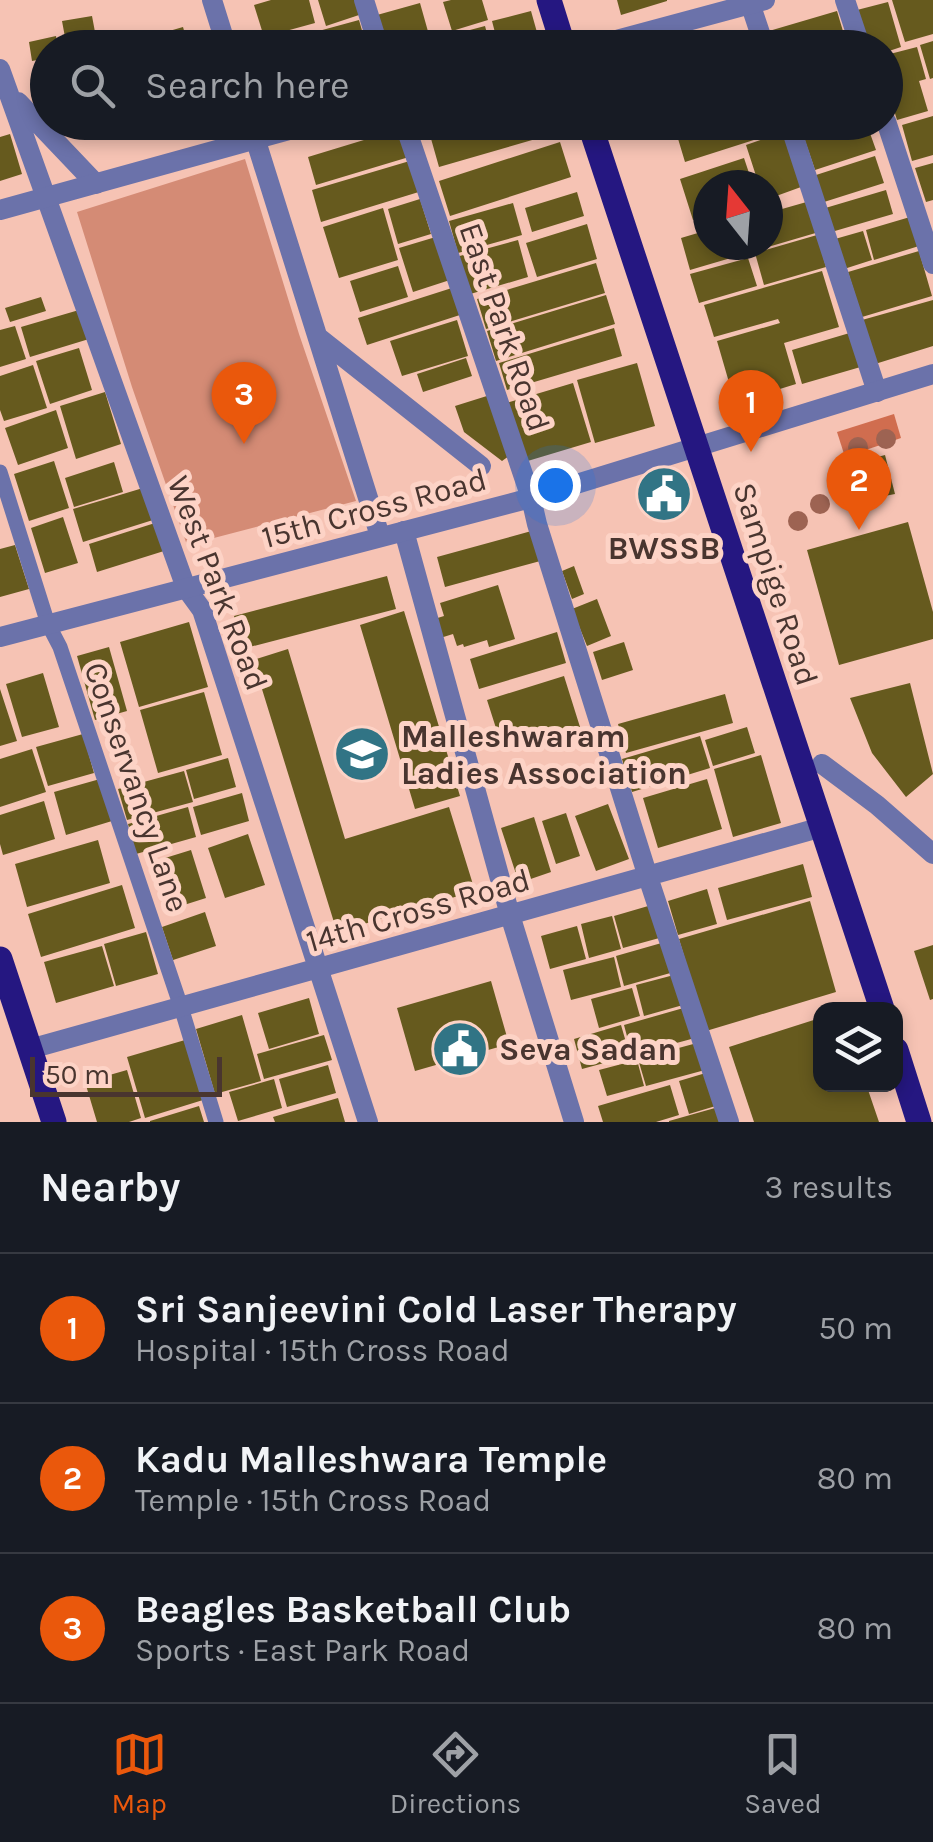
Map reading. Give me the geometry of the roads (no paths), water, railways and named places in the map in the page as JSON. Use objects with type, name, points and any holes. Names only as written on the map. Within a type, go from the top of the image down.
[{"type":"main road","points":[[548,0],[558,30]]},
{"type":"main road","name":"Sampige Road","points":[[595,140],[879,1002]]},
{"type":"main road","points":[[0,960],[54,1122]]},
{"type":"main road","points":[[903,1071],[920,1122]]},
{"type":"street","points":[[212,0],[221,30]]},
{"type":"street","points":[[364,0],[373,30]]},
{"type":"street","points":[[845,0],[855,30]]},
{"type":"street","points":[[651,30],[755,1],[761,30]]},
{"type":"street","name":"West Park Road","points":[[0,69],[186,588],[202,610],[368,1122]]},
{"type":"street","points":[[11,96],[30,116]]},
{"type":"street","points":[[54,140],[96,184]]},
{"type":"street","points":[[0,210],[96,184],[226,140]]},
{"type":"street","points":[[256,140],[380,536]]},
{"type":"street","name":"East Park Road","points":[[410,140],[531,498],[648,877],[729,1122]]},
{"type":"street","points":[[795,140],[877,392]]},
{"type":"street","points":[[892,140],[933,264]]},
{"type":"street","points":[[318,337],[480,466]]},
{"type":"street","name":"15th Cross Road","points":[[0,636],[531,498],[933,374]]},
{"type":"street","points":[[404,531],[510,915],[574,1122]]},
{"type":"street","points":[[822,764],[933,854]]},
{"type":"street","name":"14th Cross Road","points":[[30,1049],[822,828]]},
{"type":"lane","name":"Conservancy Lane","points":[[0,472],[48,624],[60,647],[181,1007],[216,1122]]},
{"type":"place","name":"Beagles Basketball Club","points":[[244,444]]},
{"type":"place","name":"Sri Sanjeevini Cold Laser Therapy","points":[[751,452]]},
{"type":"place","name":"BWSSB","points":[[664,494]]},
{"type":"place","name":"Kadu Malleshwara Temple","points":[[859,530]]},
{"type":"place","name":"Malleshwaram Ladies Association","points":[[362,754]]},
{"type":"place","name":"Seva Sadan","points":[[460,1049]]}]
